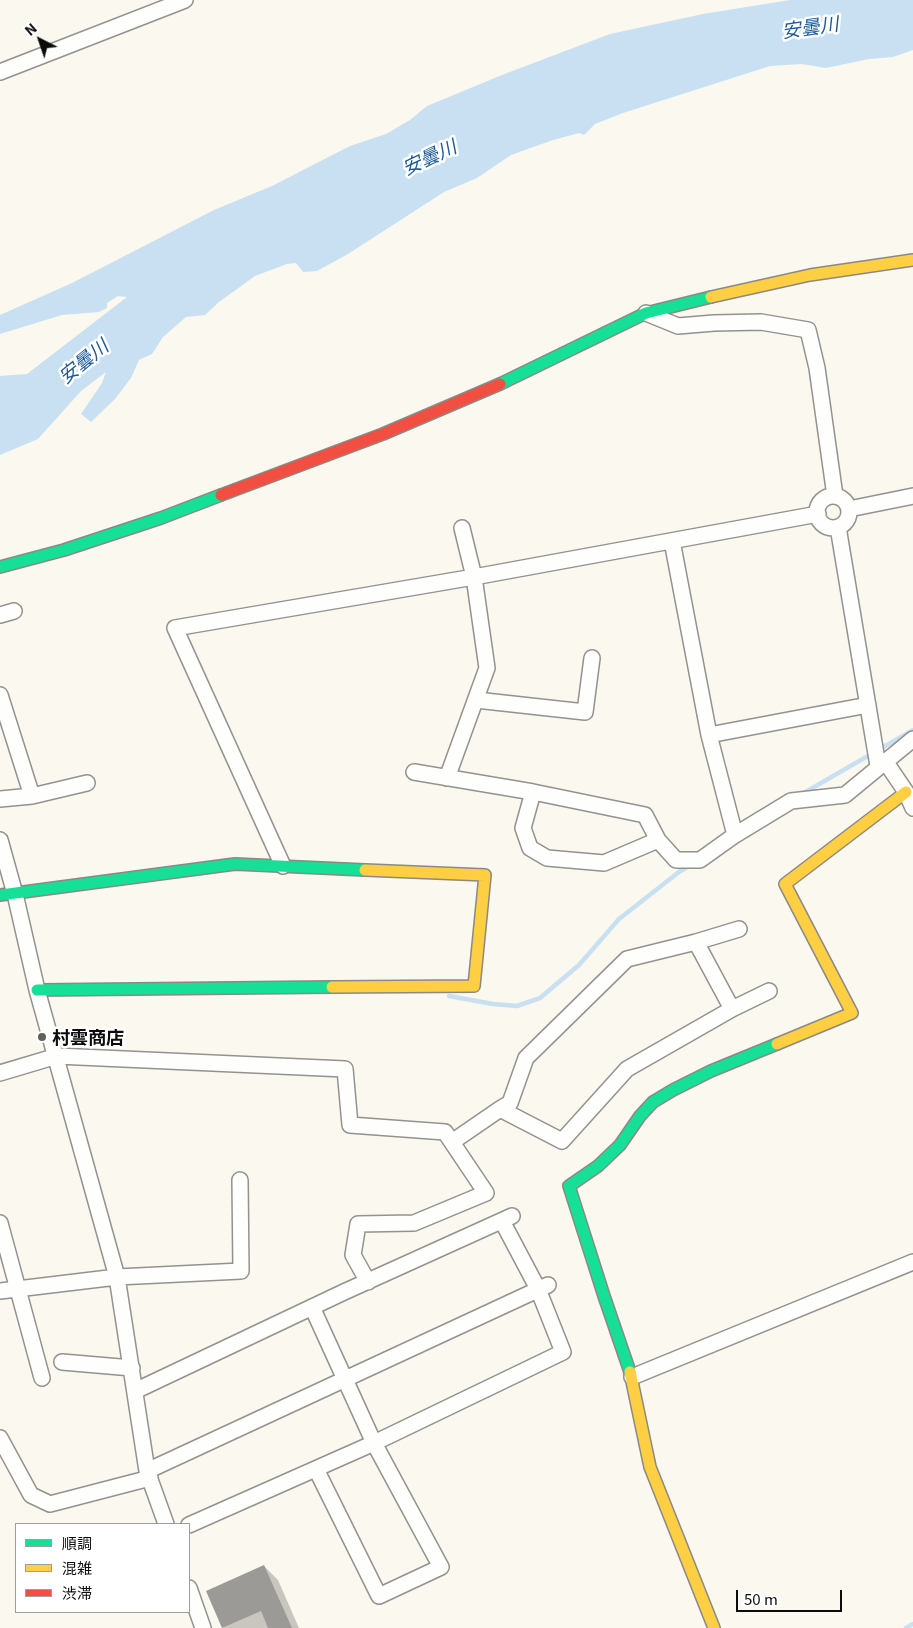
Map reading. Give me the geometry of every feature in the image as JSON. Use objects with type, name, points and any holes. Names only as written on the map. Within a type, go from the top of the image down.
[{"type":"street","points":[[0,72],[185,0]]},
{"type":"street","points":[[0,568],[64,550],[161,518],[383,434],[488,390],[646,313],[704,298],[810,275],[913,260]]},
{"type":"street","points":[[646,313],[678,326],[761,322],[808,330],[817,368],[835,496]]},
{"type":"street","points":[[835,496],[844,500],[849,509],[846,522],[838,527],[823,524],[817,510],[825,498],[835,496]]},
{"type":"street","points":[[849,509],[913,496]]},
{"type":"street","points":[[283,866],[174,628],[474,578],[818,514]]},
{"type":"street","points":[[838,527],[868,705],[882,764],[906,792],[913,808]]},
{"type":"street","points":[[447,778],[487,668],[474,578],[462,528]]},
{"type":"street","points":[[672,541],[710,735],[735,835]]},
{"type":"street","points":[[476,700],[585,712],[592,658]]},
{"type":"street","points":[[0,695],[32,796]]},
{"type":"street","points":[[710,735],[868,705]]},
{"type":"street","points":[[414,772],[533,792],[645,815],[658,840],[676,860],[700,860],[735,835],[791,801],[844,795],[913,739]]},
{"type":"street","points":[[0,799],[32,796],[87,783]]},
{"type":"street","points":[[533,792],[523,828],[530,848],[547,858],[604,863],[658,840]]},
{"type":"street","points":[[714,1628],[650,1467],[632,1378],[569,1186],[598,1166],[620,1145],[640,1116],[653,1102],[710,1071],[852,1013],[784,884],[906,792]]},
{"type":"street","points":[[0,840],[8,895],[57,1056],[117,1277],[149,1475],[166,1523]]},
{"type":"street","points":[[8,895],[235,864],[485,875],[474,986],[37,990]]},
{"type":"street","points":[[452,1142],[510,1103],[526,1058],[627,959],[696,942],[738,929]]},
{"type":"street","points":[[696,942],[732,1009]]},
{"type":"street","points":[[500,1109],[562,1141],[627,1069],[732,1009],[770,992]]},
{"type":"street","points":[[0,1072],[57,1056],[345,1069],[350,1125],[445,1132],[486,1194],[414,1223],[358,1224],[353,1255],[368,1282]]},
{"type":"street","points":[[0,1291],[117,1277],[240,1272],[240,1180]]},
{"type":"street","points":[[135,1391],[312,1307],[507,1218],[543,1287],[564,1352],[316,1470],[190,1525]]},
{"type":"street","points":[[0,1223],[42,1378]]},
{"type":"street","points":[[632,1378],[913,1262]]},
{"type":"street","points":[[0,1438],[31,1495],[50,1504],[149,1475],[345,1379],[543,1287]]},
{"type":"street","points":[[312,1307],[374,1443],[441,1568],[379,1596],[316,1470]]},
{"type":"street","points":[[62,1362],[132,1368]]},
{"type":"street","points":[[190,1591],[203,1628]]},
{"type":"water","name":"安曇川","points":[[790,0],[913,0],[913,50],[893,57],[869,59],[826,68],[802,64],[770,66],[623,113],[595,124],[584,135],[579,133],[553,140],[511,155],[477,178],[444,192],[348,254],[317,271],[303,272],[296,263],[287,264],[255,276],[219,302],[205,315],[186,317],[163,337],[152,354],[139,360],[131,378],[115,399],[91,422],[81,414],[102,383],[106,372],[81,391],[38,439],[0,455],[0,376],[27,374],[127,297],[118,296],[107,303],[107,308],[99,312],[62,315],[0,334],[0,315],[72,283],[214,210],[272,186],[350,146],[386,134],[410,120],[427,106],[502,75],[610,34],[703,14]]},
{"type":"building","points":[[264,1565],[292,1628],[268,1628],[261,1611],[222,1628],[206,1591]]},
{"type":"waterway","points":[[802,794],[913,730]]},
{"type":"waterway","points":[[449,996],[493,1004],[517,1006],[540,998],[579,965],[619,919],[690,865]]},
{"type":"waterway","points":[[906,1628],[913,1624]]},
{"type":"traffic: fast","points":[[500,384],[646,313],[711,297]]},
{"type":"traffic: fast","points":[[0,567],[64,550],[161,518],[221,495]]},
{"type":"traffic: fast","points":[[0,895],[235,864],[365,870]]},
{"type":"traffic: fast","points":[[37,990],[332,987]]},
{"type":"traffic: fast","points":[[630,1372],[569,1186],[598,1166],[620,1145],[640,1116],[653,1102],[711,1071],[777,1044]]},
{"type":"traffic: slow","points":[[711,297],[810,275],[913,260]]},
{"type":"traffic: slow","points":[[777,1044],[852,1013],[785,884],[906,792]]},
{"type":"traffic: slow","points":[[332,987],[474,986],[485,875],[365,870]]},
{"type":"traffic: slow","points":[[630,1372],[650,1467],[714,1628]]},
{"type":"traffic: jam","points":[[221,495],[383,434],[500,384]]},
{"type":"place","name":"村雲商店","points":[[42,1037]]}]
